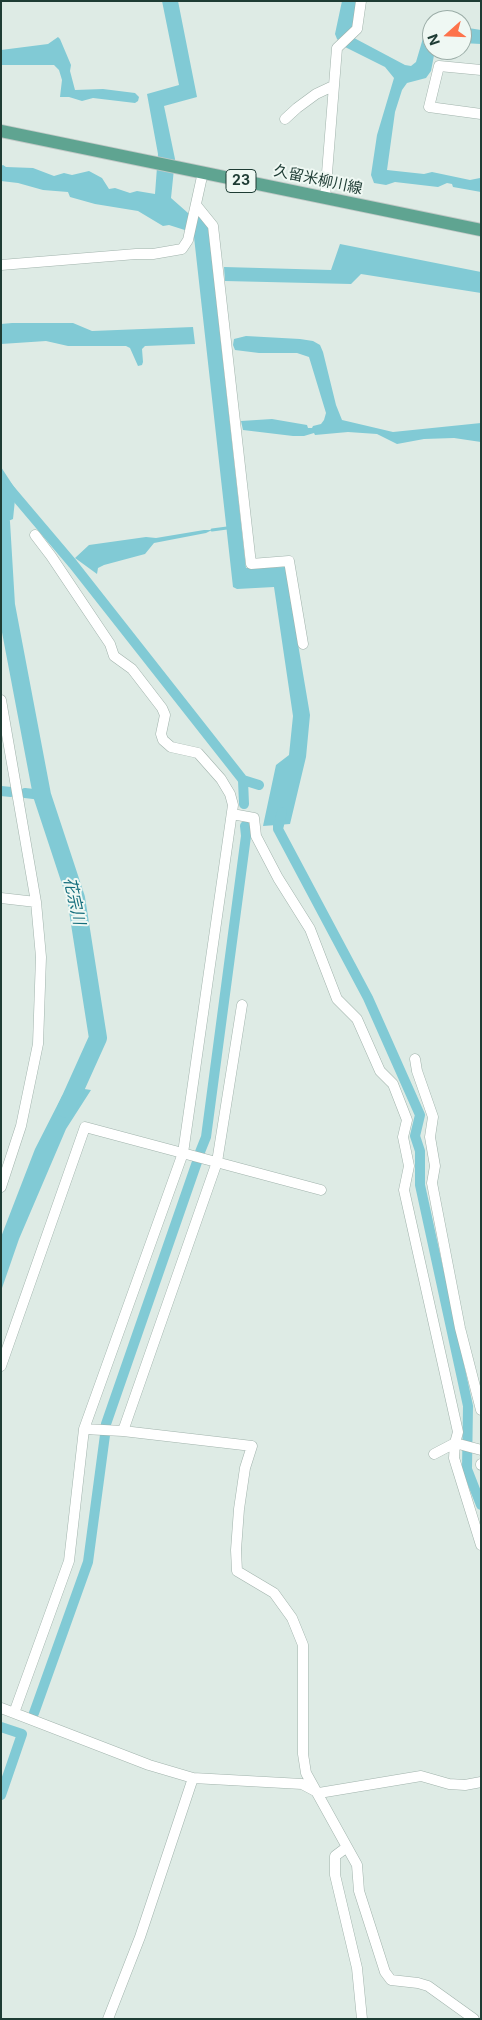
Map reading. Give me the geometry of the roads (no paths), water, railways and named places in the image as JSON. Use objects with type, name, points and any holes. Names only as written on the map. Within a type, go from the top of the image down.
[{"type":"main road","name":"久留米柳川線","points":[[1,131],[481,230]]},
{"type":"street","points":[[325,198],[337,48],[357,29],[361,1]]},
{"type":"street","points":[[481,70],[439,66],[429,107],[481,114]]},
{"type":"street","points":[[285,119],[316,94],[333,86]]},
{"type":"street","points":[[1,265],[153,254],[182,249],[188,240],[203,172]]},
{"type":"street","points":[[196,206],[213,226],[251,564],[289,560],[302,644]]},
{"type":"street","points":[[14,1713],[69,1561],[84,1429],[183,1153],[234,805],[230,794],[208,763],[198,753],[171,747],[163,740],[161,734],[165,716],[162,708],[132,669],[114,656],[104,636],[35,535]]},
{"type":"street","points":[[1,700],[36,902],[41,957],[38,1044],[21,1126],[1,1187]]},
{"type":"street","points":[[232,814],[254,818],[256,836],[278,878],[310,929],[337,999],[357,1019],[380,1071],[393,1084],[407,1120],[403,1137],[408,1166],[404,1190],[458,1432],[454,1458],[481,1545]]},
{"type":"street","points":[[1,898],[36,902]]},
{"type":"street","points":[[123,1431],[217,1162],[242,1005]]},
{"type":"street","points":[[415,1059],[417,1071],[434,1117],[430,1138],[435,1166],[432,1183],[460,1328],[481,1410]]},
{"type":"street","points":[[1,1366],[85,1127],[321,1190]]},
{"type":"street","points":[[84,1429],[123,1431],[252,1446],[245,1468],[239,1509],[236,1550],[237,1571],[274,1593],[292,1618],[303,1645],[303,1754],[306,1773],[357,1865],[359,1891],[385,1972],[392,1980],[428,1986],[474,2019]]},
{"type":"street","points":[[434,1454],[455,1443],[481,1450]]},
{"type":"street","points":[[1,1708],[149,1765],[193,1778],[302,1784],[319,1794],[421,1776],[449,1784],[466,1785],[481,1782]]},
{"type":"street","points":[[108,2019],[140,1937],[193,1778]]},
{"type":"street","points":[[347,1847],[335,1856],[335,1875],[357,1968],[362,2019]]},
{"type":"water","points":[[162,1],[178,1],[197,97],[164,106],[175,159],[171,198],[188,213],[197,215],[208,226],[246,568],[285,567],[310,715],[306,757],[290,824],[263,826],[276,765],[289,755],[293,716],[274,587],[237,589],[233,587],[194,237],[191,232],[169,225],[163,226],[138,211],[95,204],[70,197],[68,192],[43,190],[18,183],[1,181],[1,166],[3,165],[6,167],[33,168],[54,176],[64,173],[72,175],[89,171],[102,178],[109,189],[115,188],[130,193],[137,191],[155,194],[158,154],[147,94],[179,85]]},
{"type":"water","points":[[342,1],[357,1],[354,24],[349,34],[356,39],[405,65],[411,66],[416,62],[422,42],[422,60],[433,60],[431,71],[426,78],[407,83],[402,90],[395,112],[387,170],[424,174],[432,172],[470,180],[480,178],[481,192],[453,187],[452,184],[447,183],[438,187],[395,182],[386,185],[374,183],[371,175],[377,135],[394,78],[385,67],[345,47],[335,34]]},
{"type":"water","points":[[472,29],[481,30],[481,44],[472,44]]},
{"type":"water","points":[[58,37],[71,65],[70,71],[75,90],[103,89],[135,93],[139,97],[138,101],[135,103],[93,98],[82,101],[69,97],[60,97],[62,80],[59,70],[54,65],[1,65],[1,50],[48,44]]},
{"type":"water","points":[[340,244],[481,272],[481,293],[361,274],[351,284],[225,281],[224,267],[331,270]]},
{"type":"water","points":[[73,323],[92,331],[193,327],[195,344],[145,346],[142,349],[142,365],[138,366],[130,348],[126,346],[68,346],[46,341],[1,344],[1,324]]},
{"type":"water","points":[[246,336],[300,339],[313,341],[320,345],[336,405],[342,420],[393,432],[481,423],[481,442],[454,438],[424,439],[397,444],[377,434],[348,432],[293,436],[243,430],[241,421],[272,419],[307,425],[308,428],[312,428],[321,424],[326,413],[309,357],[297,353],[259,353],[235,350],[233,345],[234,339]]},
{"type":"water","points":[[1,467],[16,490],[13,519],[6,522],[7,541],[1,543]]},
{"type":"water","points":[[212,530],[206,533],[154,543],[145,554],[104,565],[98,568],[97,574],[75,558],[89,545],[146,537],[156,538]]},
{"type":"water","points":[[71,1087],[91,1090],[66,1129],[19,1239],[1,1291],[1,1237],[35,1149],[62,1096]]},
{"type":"waterway","points":[[1,479],[73,564],[243,780],[259,785]]},
{"type":"waterway","name":"花宗川","points":[[1,522],[6,605],[42,795],[76,898],[98,1038],[66,1109]]},
{"type":"waterway","points":[[212,530],[227,528]]},
{"type":"waterway","points":[[243,780],[244,804]]},
{"type":"waterway","points":[[1,791],[11,792]]},
{"type":"waterway","points":[[25,793],[42,795]]},
{"type":"waterway","points":[[278,829],[282,812]]},
{"type":"waterway","points":[[278,824],[278,829],[368,998],[420,1115],[415,1136],[420,1151],[420,1185],[468,1406],[467,1469],[481,1505]]},
{"type":"waterway","points":[[200,1152],[206,1137],[246,836],[245,826]]},
{"type":"waterway","points":[[106,1424],[197,1162]]},
{"type":"waterway","points":[[34,1713],[88,1562],[105,1435]]},
{"type":"waterway","points":[[1,1727],[22,1734],[1,1795]]}]
